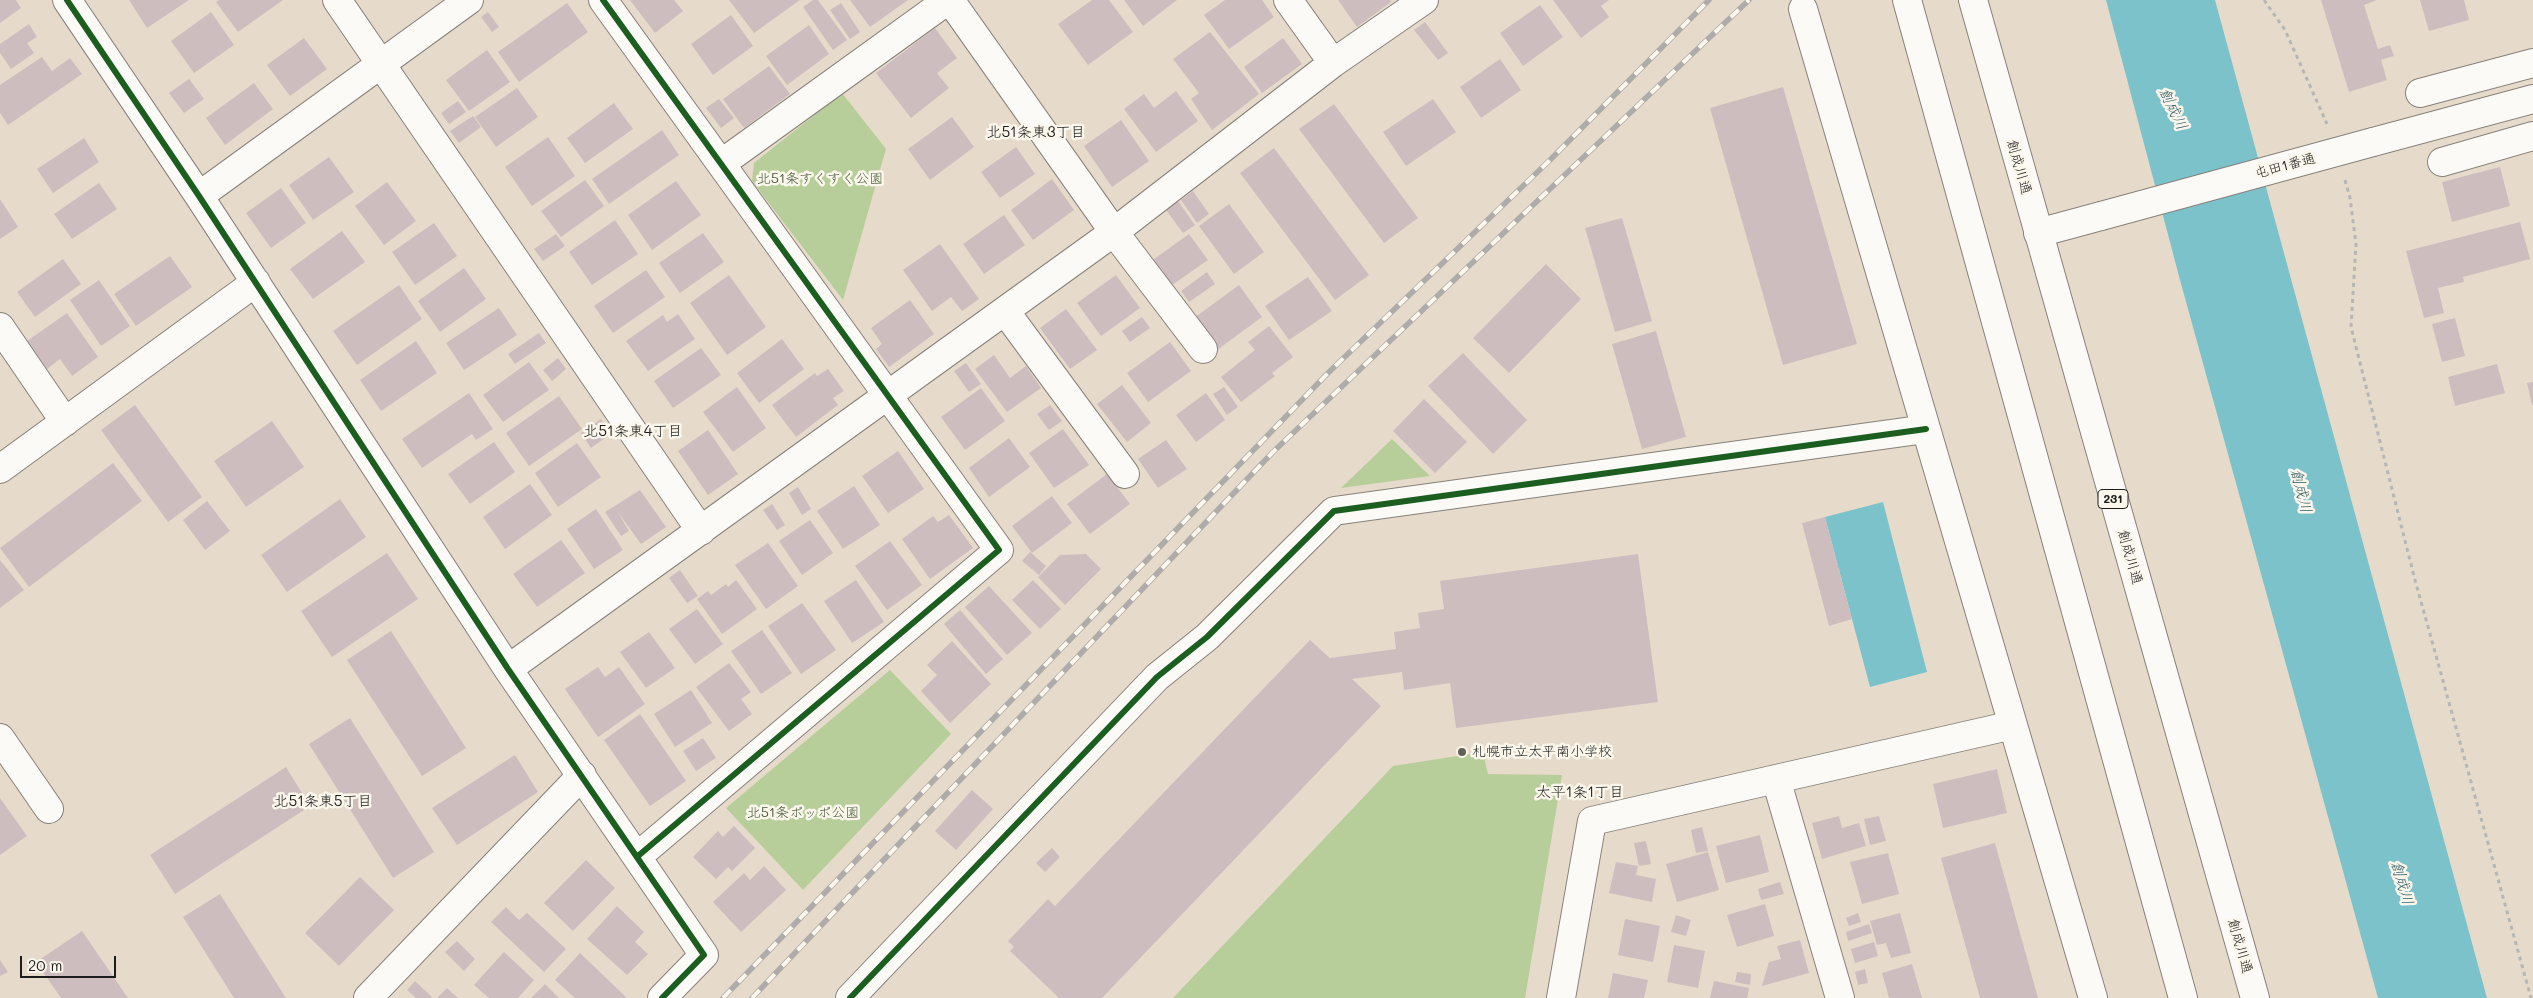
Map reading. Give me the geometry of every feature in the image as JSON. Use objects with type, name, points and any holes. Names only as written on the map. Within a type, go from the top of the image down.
[{"type":"main road","points":[[67,0],[256,282],[508,669],[638,856],[704,955],[662,998]]},
{"type":"main road","points":[[337,0],[701,531]]},
{"type":"main road","points":[[199,196],[469,0]]},
{"type":"main road","points":[[603,0],[999,550],[638,856]]},
{"type":"main road","points":[[722,163],[949,0],[1114,232],[1203,349]]},
{"type":"main road","points":[[1288,0],[1333,63]]},
{"type":"main road","points":[[508,669],[1114,232],[1333,63],[1424,0]]},
{"type":"main road","points":[[1907,0],[2183,998]]},
{"type":"main road","name":"創成川通","points":[[1973,0],[2255,998]]},
{"type":"main road","points":[[1803,9],[2094,998]]},
{"type":"main road","points":[[2420,93],[2533,63]]},
{"type":"main road","name":"屯田1番通","points":[[2038,233],[2533,98]]},
{"type":"main road","points":[[2442,162],[2532,141]]},
{"type":"main road","points":[[0,469],[256,282]]},
{"type":"main road","points":[[1005,311],[1126,474]]},
{"type":"main road","points":[[0,327],[65,422]]},
{"type":"main road","points":[[850,998],[1157,677],[1206,637],[1334,511],[1926,430]]},
{"type":"main road","points":[[1562,998],[1592,821],[2013,725]]},
{"type":"main road","points":[[1,741],[49,809]]},
{"type":"main road","points":[[368,998],[582,775]]},
{"type":"main road","points":[[1776,779],[1840,998]]},
{"type":"path","points":[[2264,0],[2285,30],[2324,111],[2329,128]]},
{"type":"path","points":[[2342,172],[2350,198],[2356,244],[2351,327],[2415,580],[2531,998]]},
{"type":"green space","name":"北51条すくすく公園","points":[[842,93],[886,149],[843,300],[752,181],[754,163]]},
{"type":"green space","points":[[1392,439],[1430,476],[1341,488]]},
{"type":"green space","name":"北51条ポッポ公園","points":[[890,670],[951,734],[803,890],[726,808]]},
{"type":"green space","points":[[1483,752],[1488,774],[1562,775],[1525,998],[1173,998],[1393,766]]},
{"type":"water","name":"創成川","points":[[2106,0],[2215,0],[2487,998],[2378,998],[2180,280]]},
{"type":"water","points":[[1883,502],[1927,672],[1870,687],[1825,517]]},
{"type":"building","points":[[0,0],[16,0],[21,8],[0,23]]},
{"type":"building","points":[[129,0],[189,0],[147,28]]},
{"type":"building","points":[[219,0],[283,0],[238,32],[216,2]]},
{"type":"building","points":[[630,0],[674,0],[683,11],[655,33]]},
{"type":"building","points":[[729,0],[800,0],[754,33]]},
{"type":"building","points":[[813,0],[818,0],[847,40],[833,50],[803,7]]},
{"type":"building","points":[[850,0],[908,0],[870,27]]},
{"type":"building","points":[[1092,0],[1109,0],[1133,32],[1088,65],[1058,24]]},
{"type":"building","points":[[1124,0],[1177,0],[1143,26]]},
{"type":"building","points":[[1225,0],[1262,0],[1274,17],[1229,49],[1204,15]]},
{"type":"building","points":[[1338,0],[1390,0],[1391,2],[1357,27]]},
{"type":"building","points":[[1553,0],[1609,0],[1601,6],[1609,17],[1581,38]]},
{"type":"building","points":[[2321,0],[2377,0],[2364,5],[2378,49],[2390,45],[2394,56],[2381,60],[2387,80],[2349,92]]},
{"type":"building","points":[[2420,0],[2464,0],[2469,20],[2429,31]]},
{"type":"building","points":[[567,3],[588,32],[519,82],[498,52]]},
{"type":"building","points":[[841,3],[860,32],[850,39],[830,10]]},
{"type":"building","points":[[1540,5],[1563,37],[1523,66],[1500,33]]},
{"type":"building","points":[[211,12],[234,45],[194,73],[171,41]]},
{"type":"building","points":[[488,12],[499,27],[492,32],[481,17]]},
{"type":"building","points":[[731,15],[753,46],[713,75],[691,44]]},
{"type":"building","points":[[1425,22],[1448,53],[1438,60],[1414,30]]},
{"type":"building","points":[[29,24],[37,37],[27,43],[34,53],[11,69],[0,53],[0,44]]},
{"type":"building","points":[[809,25],[829,54],[787,85],[766,56]]},
{"type":"building","points":[[935,28],[957,58],[937,73],[949,88],[911,118],[876,73]]},
{"type":"building","points":[[1210,32],[1259,94],[1212,130],[1191,99],[1199,93],[1173,59]]},
{"type":"building","points":[[304,38],[327,69],[290,96],[267,65]]},
{"type":"building","points":[[1283,38],[1302,64],[1262,93],[1244,67]]},
{"type":"building","points":[[487,50],[510,82],[469,111],[446,80]]},
{"type":"building","points":[[42,57],[52,71],[70,58],[82,74],[8,125],[0,113],[0,85]]},
{"type":"building","points":[[1500,59],[1521,90],[1481,118],[1460,87]]},
{"type":"building","points":[[769,66],[790,94],[744,128],[723,99]]},
{"type":"building","points":[[189,79],[204,99],[184,113],[169,93]]},
{"type":"building","points":[[254,83],[273,109],[225,145],[206,118]]},
{"type":"building","points":[[1783,87],[1857,344],[1783,365],[1710,108]]},
{"type":"building","points":[[517,88],[538,117],[496,147],[475,117]]},
{"type":"building","points":[[1176,91],[1198,121],[1156,152],[1124,109],[1144,94],[1154,108]]},
{"type":"building","points":[[719,99],[734,118],[721,128],[706,108]]},
{"type":"building","points":[[1433,99],[1456,132],[1406,166],[1383,132]]},
{"type":"building","points":[[458,101],[466,112],[449,124],[441,113]]},
{"type":"building","points":[[614,103],[633,129],[585,163],[567,138]]},
{"type":"building","points":[[1334,104],[1418,218],[1384,243],[1299,129]]},
{"type":"building","points":[[473,116],[481,127],[459,143],[450,131]]},
{"type":"building","points":[[952,117],[974,147],[930,180],[908,149]]},
{"type":"building","points":[[1121,120],[1149,161],[1112,187],[1084,146]]},
{"type":"building","points":[[662,130],[679,155],[609,204],[592,179]]},
{"type":"building","points":[[548,137],[575,176],[532,206],[505,167]]},
{"type":"building","points":[[84,138],[99,162],[53,193],[37,169]]},
{"type":"building","points":[[1016,147],[1035,174],[1000,198],[981,172]]},
{"type":"building","points":[[1274,148],[1369,275],[1335,300],[1240,173]]},
{"type":"building","points":[[329,157],[354,192],[313,220],[289,185]]},
{"type":"building","points":[[2500,167],[2510,206],[2452,222],[2442,182]]},
{"type":"building","points":[[1052,179],[1074,210],[1033,240],[1011,210]]},
{"type":"building","points":[[585,180],[604,206],[561,237],[541,211]]},
{"type":"building","points":[[676,181],[701,215],[652,250],[628,215]]},
{"type":"building","points":[[387,182],[416,221],[384,245],[355,206]]},
{"type":"building","points":[[99,183],[117,209],[72,239],[54,214]]},
{"type":"building","points":[[281,188],[306,223],[271,248],[246,213]]},
{"type":"building","points":[[1193,191],[1209,214],[1197,223],[1181,200]]},
{"type":"building","points":[[0,199],[18,227],[0,239]]},
{"type":"building","points":[[1178,201],[1195,225],[1183,233],[1166,210]]},
{"type":"building","points":[[1229,204],[1264,252],[1234,274],[1199,226]]},
{"type":"building","points":[[1004,215],[1025,245],[984,274],[963,244]]},
{"type":"building","points":[[1622,218],[1652,321],[1615,332],[1585,228]]},
{"type":"building","points":[[615,220],[638,254],[592,285],[569,252]]},
{"type":"building","points":[[2520,222],[2530,259],[2463,277],[2464,282],[2438,288],[2444,313],[2424,318],[2406,251]]},
{"type":"building","points":[[434,223],[457,256],[415,285],[392,252]]},
{"type":"building","points":[[342,231],[365,262],[313,299],[290,269]]},
{"type":"building","points":[[703,233],[724,262],[680,293],[659,263]]},
{"type":"building","points":[[556,234],[565,246],[543,261],[534,249]]},
{"type":"building","points":[[1189,234],[1208,260],[1169,287],[1150,262]]},
{"type":"building","points":[[940,244],[979,299],[962,311],[951,297],[932,311],[903,270]]},
{"type":"building","points":[[170,256],[192,287],[136,326],[114,294]]},
{"type":"building","points":[[63,259],[81,284],[35,317],[17,292]]},
{"type":"building","points":[[1546,264],[1581,299],[1509,373],[1473,338]]},
{"type":"building","points":[[464,268],[486,299],[440,332],[418,301]]},
{"type":"building","points":[[646,270],[665,297],[613,333],[594,306]]},
{"type":"building","points":[[1207,272],[1215,284],[1189,302],[1181,291]]},
{"type":"building","points":[[729,275],[766,327],[727,355],[690,303]]},
{"type":"building","points":[[1116,275],[1140,308],[1101,336],[1077,303]]},
{"type":"building","points":[[1308,277],[1332,311],[1289,340],[1265,306]]},
{"type":"building","points":[[99,280],[130,326],[101,346],[70,300]]},
{"type":"building","points":[[399,285],[422,319],[357,365],[333,331]]},
{"type":"building","points":[[1239,285],[1262,317],[1217,350],[1194,318]]},
{"type":"building","points":[[910,300],[934,334],[889,367],[876,349],[882,344],[871,328]]},
{"type":"building","points":[[499,308],[517,335],[464,370],[446,343]]},
{"type":"building","points":[[1066,309],[1097,350],[1070,369],[1040,328]]},
{"type":"building","points":[[67,313],[98,357],[72,376],[60,359],[47,369],[27,341]]},
{"type":"building","points":[[678,314],[695,339],[648,371],[626,341],[663,315],[667,322]]},
{"type":"building","points":[[1142,317],[1150,328],[1130,342],[1122,331]]},
{"type":"building","points":[[2455,318],[2465,356],[2442,362],[2432,324]]},
{"type":"building","points":[[1269,326],[1293,357],[1272,373],[1275,376],[1241,402],[1221,377],[1255,350],[1248,342]]},
{"type":"building","points":[[1656,331],[1686,437],[1642,449],[1612,344]]},
{"type":"building","points":[[539,333],[546,343],[515,364],[508,354]]},
{"type":"building","points":[[782,339],[804,369],[759,403],[737,373]]},
{"type":"building","points":[[416,341],[437,373],[381,411],[360,380]]},
{"type":"building","points":[[1170,342],[1191,371],[1148,402],[1127,373]]},
{"type":"building","points":[[701,348],[721,375],[673,408],[654,381]]},
{"type":"building","points":[[1463,353],[1527,420],[1493,454],[1428,386]]},
{"type":"building","points":[[994,355],[1010,378],[1026,366],[1041,388],[1007,412],[975,369]]},
{"type":"building","points":[[558,358],[566,369],[552,381],[543,370]]},
{"type":"building","points":[[529,362],[549,390],[503,422],[483,395]]},
{"type":"building","points":[[966,363],[981,384],[969,392],[954,371]]},
{"type":"building","points":[[2497,364],[2505,393],[2455,406],[2448,377]]},
{"type":"building","points":[[828,369],[844,391],[833,398],[838,405],[796,437],[772,405],[815,373],[817,376]]},
{"type":"building","points":[[2533,382],[2533,405],[2532,405],[2527,383]]},
{"type":"building","points":[[1122,385],[1151,423],[1127,442],[1097,404]]},
{"type":"building","points":[[737,387],[766,428],[733,452],[703,412]]},
{"type":"building","points":[[1224,387],[1238,407],[1227,415],[1213,394]]},
{"type":"building","points":[[981,388],[1005,421],[965,450],[941,417]]},
{"type":"building","points":[[469,393],[493,429],[476,440],[472,434],[422,468],[402,439]]},
{"type":"building","points":[[1206,393],[1225,420],[1196,442],[1176,415]]},
{"type":"building","points":[[559,396],[582,429],[529,466],[506,433]]},
{"type":"building","points":[[1424,399],[1467,442],[1435,473],[1393,431]]},
{"type":"building","points":[[135,405],[202,497],[168,522],[101,430]]},
{"type":"building","points":[[1050,405],[1062,421],[1049,430],[1037,414]]},
{"type":"building","points":[[601,419],[611,434],[591,448],[581,433]]},
{"type":"building","points":[[272,421],[304,467],[246,507],[214,461]]},
{"type":"building","points":[[1063,429],[1089,465],[1054,488],[1029,453]]},
{"type":"building","points":[[708,430],[738,474],[708,495],[678,451]]},
{"type":"building","points":[[1009,438],[1030,467],[989,497],[969,468]]},
{"type":"building","points":[[1166,440],[1187,469],[1158,488],[1138,459]]},
{"type":"building","points":[[494,442],[515,472],[470,504],[448,474]]},
{"type":"building","points":[[577,443],[601,477],[558,507],[535,473]]},
{"type":"building","points":[[898,451],[924,489],[888,513],[862,476]]},
{"type":"building","points":[[113,463],[142,501],[29,587],[0,548]]},
{"type":"building","points":[[1107,474],[1130,504],[1090,534],[1067,504]]},
{"type":"building","points":[[530,484],[552,515],[505,549],[483,517]]},
{"type":"building","points":[[854,486],[880,525],[843,549],[817,511]]},
{"type":"building","points":[[798,487],[811,509],[802,515],[789,493]]},
{"type":"building","points":[[640,490],[666,527],[641,544],[617,511],[629,531],[621,536],[605,512]]},
{"type":"building","points":[[1052,496],[1072,523],[1032,553],[1012,526]]},
{"type":"building","points":[[340,499],[366,537],[287,592],[261,555]]},
{"type":"building","points":[[207,501],[230,531],[205,550],[183,520]]},
{"type":"building","points":[[772,504],[785,525],[777,530],[763,510]]},
{"type":"building","points":[[596,509],[623,550],[594,569],[567,529]]},
{"type":"building","points":[[949,515],[973,548],[930,579],[902,539],[933,516],[938,522]]},
{"type":"building","points":[[1825,517],[1852,619],[1829,626],[1802,523]]},
{"type":"building","points":[[810,520],[833,553],[802,575],[779,541]]},
{"type":"building","points":[[561,540],[585,573],[537,607],[513,574]]},
{"type":"building","points":[[890,541],[922,585],[887,610],[855,566]]},
{"type":"building","points":[[768,543],[798,586],[766,609],[735,565]]},
{"type":"building","points":[[1030,552],[1046,566],[1039,575],[1022,561]]},
{"type":"building","points":[[387,553],[418,599],[332,657],[301,611]]},
{"type":"building","points":[[1086,554],[1101,569],[1065,605],[1038,577],[1060,555]]},
{"type":"building","points":[[1638,554],[1658,702],[1456,728],[1450,683],[1404,690],[1402,672],[1352,679],[1381,706],[1102,998],[1059,998],[1010,951],[1014,947],[1008,941],[1048,899],[1055,906],[1310,640],[1330,658],[1396,649],[1394,632],[1420,628],[1418,613],[1444,609],[1440,581]]},
{"type":"building","points":[[0,560],[24,590],[0,608]]},
{"type":"building","points":[[680,570],[698,596],[687,603],[669,578]]},
{"type":"building","points":[[736,580],[757,609],[722,634],[697,599],[708,591],[711,595],[726,584],[728,587]]},
{"type":"building","points":[[856,580],[884,622],[852,643],[824,601]]},
{"type":"building","points":[[1033,580],[1061,609],[1040,629],[1012,600]]},
{"type":"building","points":[[989,586],[1032,633],[1007,655],[965,607]]},
{"type":"building","points":[[802,603],[836,650],[801,674],[768,626]]},
{"type":"building","points":[[697,609],[723,644],[695,664],[669,629]]},
{"type":"building","points":[[960,610],[1003,659],[986,674],[944,624]]},
{"type":"building","points":[[762,630],[792,673],[761,694],[731,651]]},
{"type":"building","points":[[391,631],[466,748],[422,776],[347,660]]},
{"type":"building","points":[[649,632],[675,668],[646,688],[620,652]]},
{"type":"building","points":[[952,641],[991,684],[950,723],[921,691],[937,675],[927,665]]},
{"type":"building","points":[[729,663],[751,692],[741,699],[752,714],[729,731],[696,687]]},
{"type":"building","points":[[598,667],[605,677],[619,667],[645,704],[598,737],[565,689]]},
{"type":"building","points":[[691,690],[712,723],[675,747],[654,714]]},
{"type":"building","points":[[640,714],[686,781],[650,806],[604,740]]},
{"type":"building","points":[[350,718],[434,852],[393,878],[309,744]]},
{"type":"building","points":[[703,738],[716,758],[696,771],[683,751]]},
{"type":"building","points":[[515,755],[538,792],[457,845],[432,808]]},
{"type":"building","points":[[286,767],[310,806],[175,894],[150,855]]},
{"type":"building","points":[[1997,769],[2007,813],[1943,828],[1933,784]]},
{"type":"building","points":[[972,790],[993,809],[956,850],[935,831]]},
{"type":"building","points":[[0,798],[27,836],[0,855]]},
{"type":"building","points":[[1839,816],[1842,828],[1859,823],[1866,846],[1822,859],[1812,823]]},
{"type":"building","points":[[1879,816],[1886,841],[1870,845],[1864,819]]},
{"type":"building","points":[[734,826],[755,848],[732,871],[728,867],[716,879],[693,857],[718,831],[723,837]]},
{"type":"building","points":[[1702,827],[1708,851],[1696,853],[1691,830]]},
{"type":"building","points":[[1760,835],[1769,872],[1726,883],[1716,846]]},
{"type":"building","points":[[1646,841],[1651,864],[1639,866],[1634,843]]},
{"type":"building","points":[[1995,843],[2038,998],[1980,998],[1941,858]]},
{"type":"building","points":[[1052,848],[1060,857],[1045,872],[1036,863]]},
{"type":"building","points":[[1708,852],[1719,890],[1677,902],[1666,864]]},
{"type":"building","points":[[1888,853],[1899,894],[1862,904],[1850,862]]},
{"type":"building","points":[[586,860],[615,888],[573,931],[544,903]]},
{"type":"building","points":[[1616,862],[1638,866],[1636,875],[1656,879],[1652,902],[1609,893]]},
{"type":"building","points":[[764,866],[786,890],[741,932],[713,902],[744,873],[750,880]]},
{"type":"building","points":[[360,877],[394,910],[339,966],[305,933]]},
{"type":"building","points":[[1780,882],[1784,894],[1761,900],[1758,889]]},
{"type":"building","points":[[220,894],[286,998],[234,998],[183,917]]},
{"type":"building","points":[[1765,904],[1774,936],[1737,947],[1727,915]]},
{"type":"building","points":[[617,906],[644,932],[635,942],[648,954],[627,975],[587,939]]},
{"type":"building","points":[[506,907],[519,920],[527,913],[566,949],[544,972],[491,922]]},
{"type":"building","points":[[1858,913],[1861,922],[1849,926],[1846,918]]},
{"type":"building","points":[[1900,913],[1911,953],[1891,958],[1886,943],[1877,945],[1870,921]]},
{"type":"building","points":[[1676,915],[1691,920],[1686,936],[1671,932]]},
{"type":"building","points":[[1625,919],[1660,926],[1653,962],[1618,955]]},
{"type":"building","points":[[1869,924],[1872,933],[1848,941],[1846,932]]},
{"type":"building","points":[[82,931],[128,998],[61,998],[36,962]]},
{"type":"building","points":[[1800,940],[1809,973],[1762,986],[1769,962],[1781,959],[1777,946]]},
{"type":"building","points":[[457,941],[475,959],[464,971],[445,952]]},
{"type":"building","points":[[1874,942],[1878,956],[1855,963],[1851,949]]},
{"type":"building","points":[[1674,945],[1705,951],[1698,988],[1667,982]]},
{"type":"building","points":[[504,952],[534,980],[518,998],[489,998],[474,985]]},
{"type":"building","points":[[580,953],[626,997],[575,998],[555,980]]},
{"type":"building","points":[[0,960],[8,972],[0,976]]},
{"type":"building","points":[[1912,964],[1922,998],[1889,998],[1882,973]]},
{"type":"building","points":[[1865,969],[1868,983],[1858,985],[1855,972]]},
{"type":"building","points":[[1737,972],[1751,974],[1750,985],[1735,982]]},
{"type":"building","points":[[1613,973],[1648,980],[1644,998],[1608,998]]},
{"type":"building","points":[[415,981],[431,998],[416,998],[407,990]]},
{"type":"building","points":[[1714,981],[1749,988],[1747,998],[1710,998]]},
{"type":"building","points":[[545,984],[559,998],[531,998]]},
{"type":"building","points":[[447,988],[458,998],[437,998]]},
{"type":"railway","points":[[723,998],[1329,372],[1549,161],[1709,0]]},
{"type":"railway","points":[[752,998],[1273,452],[1749,0]]},
{"type":"cycle path","points":[[67,0],[199,196],[508,669],[704,955],[662,998]]},
{"type":"cycle path","points":[[603,0],[999,550],[638,856]]},
{"type":"cycle path","points":[[850,998],[1157,677],[1207,637],[1334,511],[1926,429]]},
{"type":"place","name":"札幌市立太平南小学校","points":[[1462,752]]},
{"type":"district","name":"北51条東3丁目","points":[[1036,132]]},
{"type":"district","name":"北51条東4丁目","points":[[633,431]]},
{"type":"district","name":"太平1条1丁目","points":[[1580,792]]},
{"type":"district","name":"北51条東5丁目","points":[[323,801]]}]
